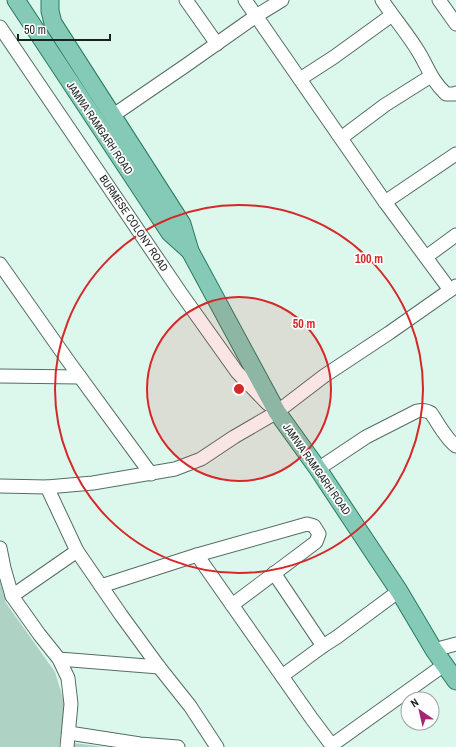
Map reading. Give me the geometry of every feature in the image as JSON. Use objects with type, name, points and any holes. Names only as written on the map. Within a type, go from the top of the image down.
[{"type":"main road","name":"JAMWA RAMGARH ROAD","points":[[16,0],[170,233],[190,251]]},
{"type":"main road","name":"JAMWA RAMGARH ROAD","points":[[50,0],[50,11],[53,24],[182,224],[190,251],[277,412],[318,469],[399,591],[434,650],[456,681]]},
{"type":"street","points":[[186,0],[217,44]]},
{"type":"street","points":[[0,486],[47,487],[93,483],[174,469],[200,459],[234,436],[277,412],[324,376],[453,288],[426,257],[385,202],[245,0]]},
{"type":"street","points":[[112,116],[256,16],[282,0]]},
{"type":"street","points":[[382,0],[418,51],[438,87],[446,94],[454,94],[456,92]]},
{"type":"street","points":[[439,0],[456,24]]},
{"type":"street","points":[[300,79],[334,57],[392,15]]},
{"type":"street","name":"BURMESE COLONY ROAD","points":[[2,33],[180,292],[237,372],[277,412]]},
{"type":"street","points":[[340,138],[385,105],[431,76]]},
{"type":"street","points":[[385,202],[456,154]]},
{"type":"street","points":[[426,257],[456,235]]},
{"type":"street","points":[[0,264],[151,474]]},
{"type":"street","points":[[0,376],[80,377]]},
{"type":"street","points":[[318,469],[366,437],[421,410],[431,413],[452,443],[456,446]]},
{"type":"street","points":[[47,487],[77,552],[159,667],[190,706],[217,747]]},
{"type":"street","points":[[101,586],[197,555],[307,524],[314,526],[319,534],[316,542],[232,605]]},
{"type":"street","points":[[0,548],[12,596],[59,659],[68,678],[71,704],[68,747]]},
{"type":"street","points":[[12,596],[77,552]]},
{"type":"street","points":[[197,555],[332,746],[444,665]]},
{"type":"street","points":[[274,573],[323,646]]},
{"type":"street","points":[[282,676],[399,591]]},
{"type":"street","points":[[434,650],[456,644]]},
{"type":"street","points":[[59,659],[159,667]]},
{"type":"street","points":[[69,733],[140,744],[178,747]]},
{"type":"green space","points":[[0,581],[6,603],[55,672],[65,705],[59,747],[0,747]]},
{"type":"green space","points":[[74,743],[105,747],[73,747]]}]
